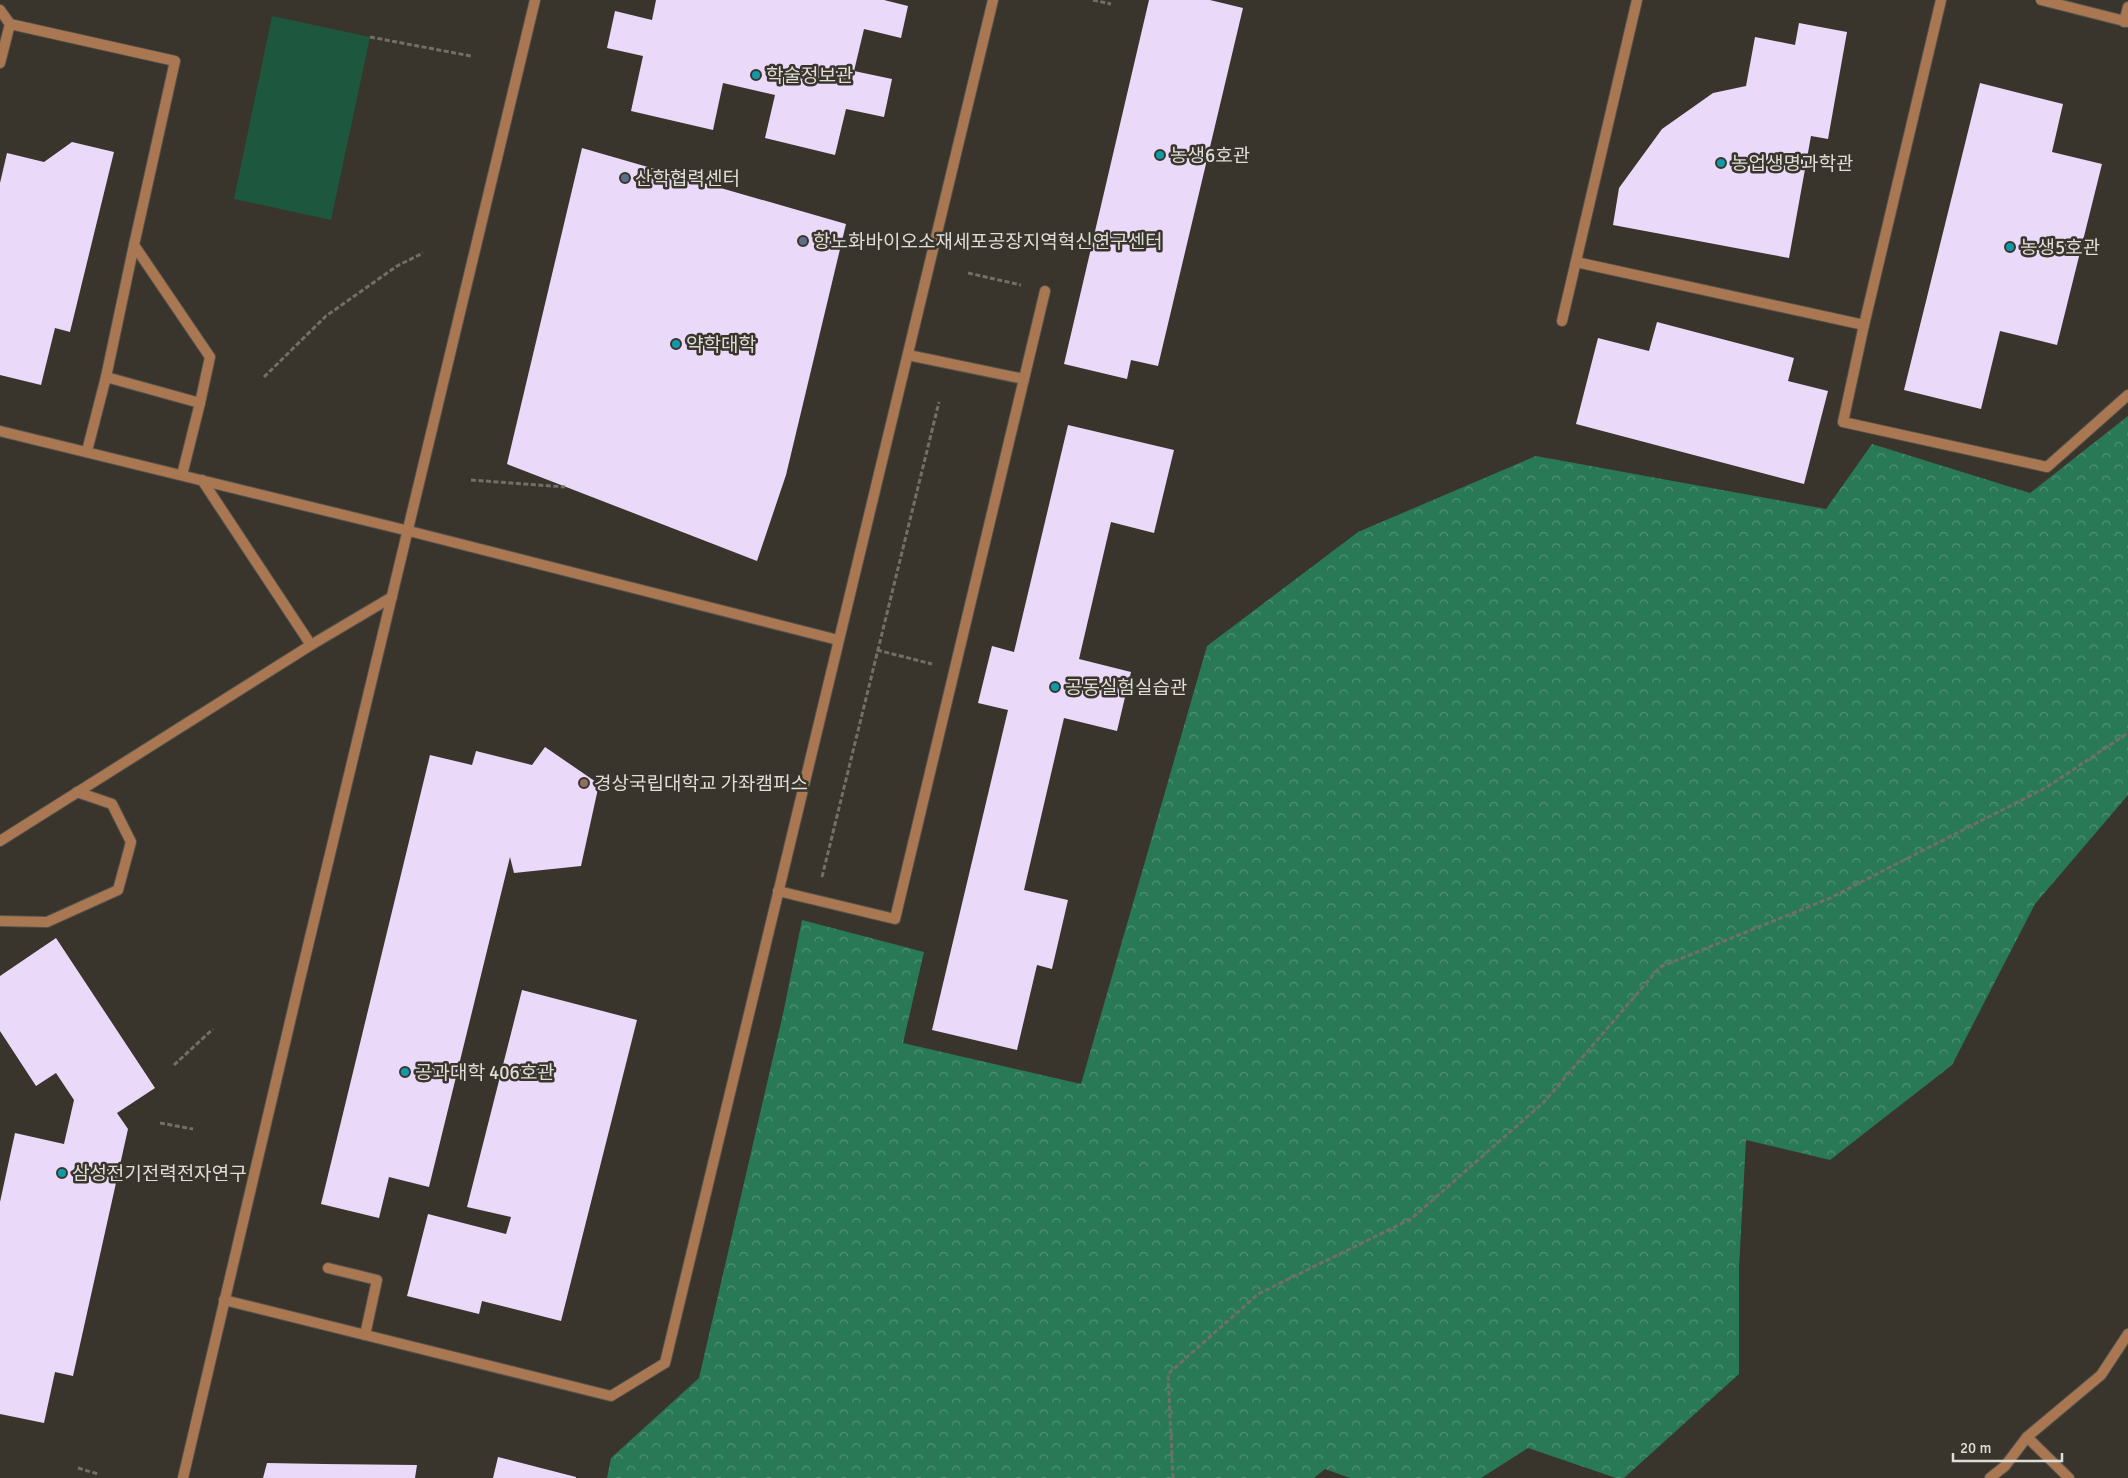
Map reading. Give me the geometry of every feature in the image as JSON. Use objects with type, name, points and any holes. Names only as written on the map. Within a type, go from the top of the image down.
[{"type":"street","points":[[183,1478],[535,0]]},
{"type":"street","points":[[224,1300],[611,1396],[665,1363],[993,0]]},
{"type":"street","points":[[1562,321],[1637,0]]},
{"type":"street","points":[[1941,0],[1843,422],[2047,467],[2128,395]]},
{"type":"street","points":[[2041,0],[2126,22],[2128,7]]},
{"type":"street","points":[[0,10],[10,24],[176,61],[106,377],[87,451]]},
{"type":"street","points":[[0,63],[10,24]]},
{"type":"street","points":[[134,246],[210,357],[182,475]]},
{"type":"street","points":[[1576,262],[1864,325]]},
{"type":"street","points":[[778,891],[894,919],[1045,291]]},
{"type":"street","points":[[908,355],[1024,379]]},
{"type":"street","points":[[106,377],[200,403]]},
{"type":"street","points":[[0,430],[838,640]]},
{"type":"street","points":[[202,480],[311,644]]},
{"type":"street","points":[[0,841],[311,644],[392,597]]},
{"type":"street","points":[[0,921],[48,922],[118,890],[131,842],[112,804],[77,792]]},
{"type":"street","points":[[328,1268],[377,1280],[365,1335]]},
{"type":"street","points":[[1990,1478],[2004,1466],[2027,1437],[2101,1375],[2128,1334]]},
{"type":"street","points":[[2027,1437],[2069,1478]]},
{"type":"path","points":[[1093,0],[1111,4]]},
{"type":"path","points":[[370,37],[470,56]]},
{"type":"path","points":[[264,377],[326,316],[397,266],[423,253]]},
{"type":"path","points":[[968,273],[1045,291]]},
{"type":"path","points":[[816,900],[938,402]]},
{"type":"path","points":[[471,480],[565,487]]},
{"type":"path","points":[[877,650],[954,669]]},
{"type":"path","points":[[1174,1478],[1168,1374],[1258,1294],[1411,1219],[1544,1102],[1660,967],[1830,898],[2047,787],[2128,733]]},
{"type":"path","points":[[174,1065],[213,1029]]},
{"type":"path","points":[[160,1123],[193,1129]]},
{"type":"path","points":[[78,1468],[98,1474]]},
{"type":"green space","points":[[272,16],[370,37],[331,220],[234,199]]},
{"type":"green space","points":[[2128,416],[2128,795],[2035,904],[1952,1065],[1830,1160],[1746,1140],[1739,1267],[1739,1374],[1624,1478],[1616,1478],[1528,1448],[1481,1478],[1350,1478],[1325,1469],[1314,1478],[607,1478],[611,1458],[699,1378],[783,1014],[802,920],[924,952],[903,1043],[1081,1084],[1207,646],[1358,532],[1536,456],[1826,509],[1872,444],[2030,493]]},
{"type":"building","name":"학술정보관","points":[[656,0],[884,0],[908,6],[901,38],[864,29],[854,71],[892,79],[884,117],[846,109],[835,155],[765,138],[775,95],[723,83],[713,130],[631,111],[643,56],[607,48],[615,11],[652,20]]},
{"type":"building","name":"농생6호관","points":[[1149,0],[1210,0],[1243,8],[1158,366],[1131,360],[1127,379],[1064,364]]},
{"type":"building","name":"농업생명과학관","points":[[1799,23],[1847,32],[1828,139],[1811,136],[1789,258],[1613,225],[1619,188],[1662,129],[1713,93],[1746,86],[1755,37],[1795,45]]},
{"type":"building","name":"농생5호관","points":[[1980,83],[2063,104],[2052,152],[2102,164],[2057,345],[2000,331],[1981,409],[1904,390]]},
{"type":"building","points":[[72,142],[114,152],[70,332],[55,328],[41,385],[0,375],[0,183],[7,153],[44,162]]},
{"type":"building","name":"약학대학","points":[[582,148],[846,224],[786,475],[757,561],[507,464]]},
{"type":"building","points":[[1657,322],[1794,358],[1788,381],[1828,391],[1804,484],[1576,424],[1598,338],[1649,351]]},
{"type":"building","name":"공동실험실습관","points":[[1068,425],[1174,450],[1154,533],[1111,522],[1079,659],[1131,672],[1117,731],[1064,718],[1024,890],[1068,900],[1052,969],[1037,965],[1017,1050],[932,1030],[1008,710],[978,703],[992,646],[1014,652]]},
{"type":"building","name":"공과대학 406호관","points":[[545,747],[599,784],[581,866],[514,873],[510,857],[429,1187],[389,1177],[379,1218],[321,1204],[430,755],[472,765],[476,751],[532,765]]},
{"type":"building","name":"삼성전기전력전자연구","points":[[56,938],[155,1088],[117,1113],[128,1129],[73,1376],[55,1372],[44,1423],[0,1414],[0,1202],[15,1133],[64,1144],[74,1100],[56,1073],[36,1086],[0,1031],[0,976]]},
{"type":"building","points":[[522,990],[637,1020],[561,1321],[482,1301],[479,1314],[407,1296],[428,1214],[506,1234],[511,1217],[467,1207]]},
{"type":"building","points":[[498,1457],[576,1477],[576,1478],[493,1478]]},
{"type":"building","points":[[267,1463],[417,1465],[415,1478],[263,1478]]},
{"type":"place","name":"학술정보관","points":[[756,75]]},
{"type":"place","name":"농생6호관","points":[[1160,155]]},
{"type":"place","name":"농업생명과학관","points":[[1721,163]]},
{"type":"place","name":"산학협력센터","points":[[625,178]]},
{"type":"place","name":"항노화바이오소재세포공장지역혁신연구센터","points":[[803,241]]},
{"type":"place","name":"농생5호관","points":[[2010,247]]},
{"type":"place","name":"약학대학","points":[[676,344]]},
{"type":"place","name":"공동실험실습관","points":[[1055,687]]},
{"type":"place","name":"경상국립대학교 가좌캠퍼스","points":[[584,783]]},
{"type":"place","name":"공과대학 406호관","points":[[405,1072]]},
{"type":"place","name":"삼성전기전력전자연구","points":[[62,1173]]}]
